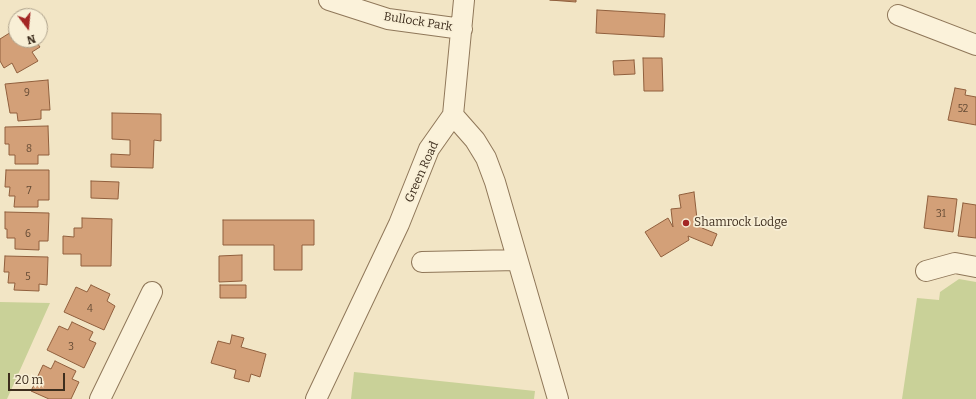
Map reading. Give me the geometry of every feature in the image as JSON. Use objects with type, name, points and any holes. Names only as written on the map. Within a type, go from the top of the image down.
[{"type":"street","name":"Bullock Park","points":[[329,0],[388,19],[462,29]]},
{"type":"street","points":[[464,0],[452,115],[475,140],[486,158],[495,182],[558,399]]},
{"type":"street","points":[[898,15],[976,45]]},
{"type":"street","name":"Green Road","points":[[316,399],[400,224],[429,149],[452,115]]},
{"type":"street","points":[[422,262],[518,260]]},
{"type":"street","points":[[926,272],[955,264],[976,267]]},
{"type":"street","points":[[100,399],[152,292]]},
{"type":"green space","points":[[959,279],[976,282],[976,399],[902,399],[917,298],[939,300],[940,292]]},
{"type":"green space","points":[[0,302],[50,303],[7,399],[0,399]]},
{"type":"green space","points":[[354,372],[535,391],[534,399],[351,399]]},
{"type":"building","points":[[550,0],[576,0],[576,2]]},
{"type":"building","points":[[597,10],[665,14],[664,37],[596,33]]},
{"type":"building","points":[[8,34],[8,48],[38,48],[32,52],[38,61],[17,73],[12,63],[4,68],[0,61],[0,39]]},
{"type":"building","points":[[643,58],[662,58],[663,91],[644,91]]},
{"type":"building","points":[[634,60],[635,74],[614,75],[613,61]]},
{"type":"building","points":[[48,80],[50,110],[41,110],[41,119],[18,121],[17,113],[10,113],[5,84]]},
{"type":"building","points":[[955,88],[966,90],[965,95],[976,97],[976,125],[948,120]]},
{"type":"building","points":[[112,113],[161,114],[161,141],[154,140],[153,168],[111,167],[111,154],[130,155],[130,140],[112,139]]},
{"type":"building","points":[[48,126],[49,155],[38,155],[38,164],[15,164],[15,155],[9,155],[9,144],[5,144],[5,127]]},
{"type":"building","points":[[6,170],[49,170],[49,200],[38,200],[38,207],[14,207],[15,196],[9,196],[10,187],[5,187]]},
{"type":"building","points":[[91,181],[119,182],[118,199],[91,198]]},
{"type":"building","name":"Shamrock Lodge","points":[[694,192],[697,219],[702,228],[717,234],[712,246],[688,236],[689,240],[661,257],[645,232],[668,218],[673,227],[671,209],[681,208],[679,195]]},
{"type":"building","points":[[928,196],[957,199],[953,232],[924,228]]},
{"type":"building","points":[[963,203],[976,205],[976,238],[958,236]]},
{"type":"building","points":[[5,212],[49,213],[48,241],[39,241],[39,250],[15,249],[15,238],[7,238],[7,229],[5,229]]},
{"type":"building","points":[[82,218],[112,219],[111,266],[81,266],[81,254],[63,254],[63,236],[74,237],[74,228],[82,228]]},
{"type":"building","points":[[223,220],[314,220],[314,245],[302,245],[302,270],[274,270],[274,245],[223,245]]},
{"type":"building","points":[[242,255],[242,281],[219,282],[219,256]]},
{"type":"building","points":[[5,256],[48,257],[47,285],[39,284],[39,291],[14,290],[15,283],[8,283],[9,272],[4,272]]},
{"type":"building","points":[[91,285],[110,294],[107,301],[115,306],[104,330],[64,312],[76,287],[87,292]]},
{"type":"building","points":[[220,285],[246,285],[246,298],[220,298]]},
{"type":"building","points":[[72,322],[93,332],[89,340],[96,343],[84,368],[47,350],[59,326],[68,330]]},
{"type":"building","points":[[232,335],[244,338],[241,347],[266,354],[260,377],[251,374],[249,382],[234,378],[236,370],[211,363],[218,341],[230,344]]},
{"type":"building","points":[[55,361],[76,371],[72,379],[79,382],[71,399],[49,399],[31,391],[43,365],[51,369]]},
{"type":"place","name":"Shamrock Lodge","points":[[686,223]]}]
